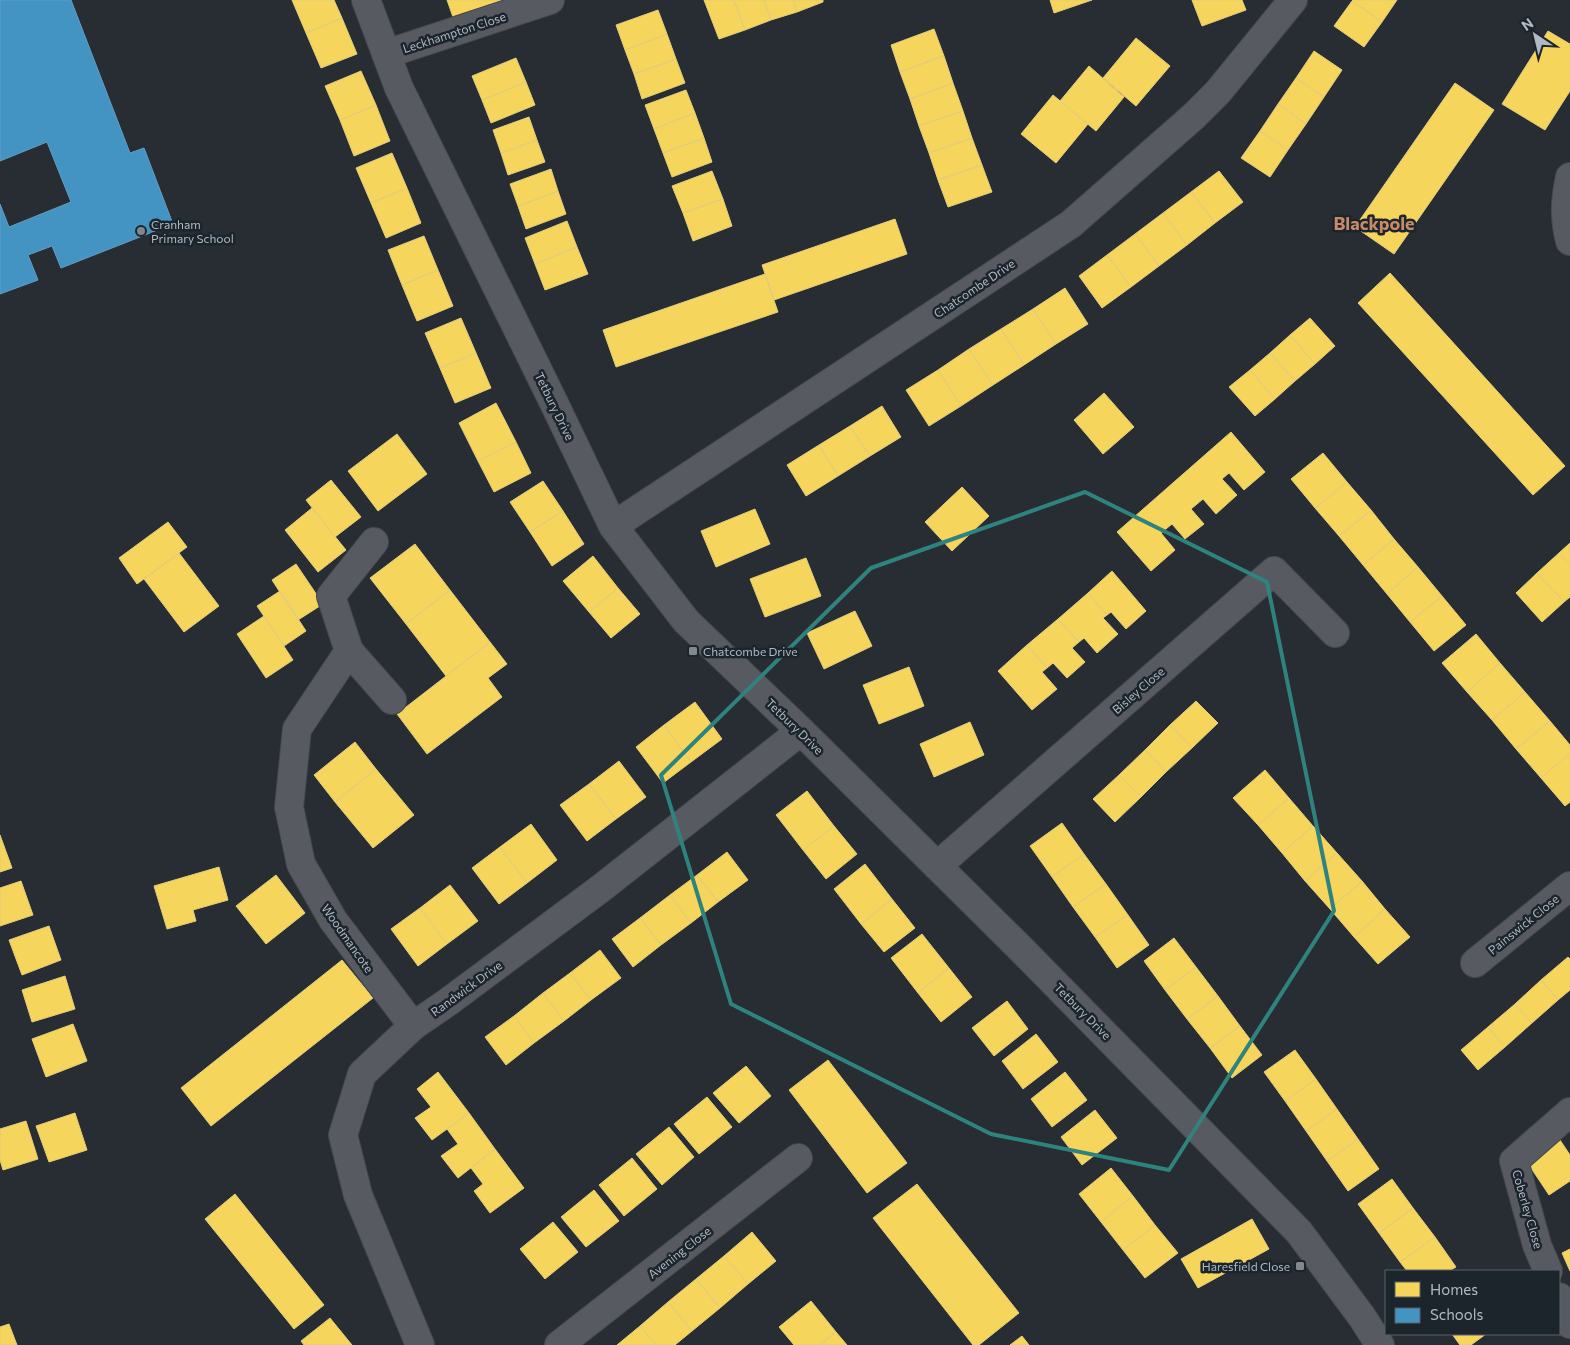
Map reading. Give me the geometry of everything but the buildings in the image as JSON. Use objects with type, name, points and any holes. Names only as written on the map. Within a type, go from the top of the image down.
[{"type":"street","name":"Tetbury Drive","points":[[366,0],[399,88],[613,526],[686,621],[1019,947],[1298,1232],[1362,1317],[1380,1345]]},
{"type":"street","name":"Leckhampton Close","points":[[386,54],[550,0]]},
{"type":"street","name":"Chatcombe Drive","points":[[613,526],[1071,224],[1194,116],[1218,92],[1294,0]]},
{"type":"street","points":[[1570,177],[1566,194],[1565,218],[1570,241]]},
{"type":"street","points":[[374,542],[331,596],[349,651],[392,700]]},
{"type":"street","name":"Bisley Close","points":[[936,866],[1274,571],[1335,633]]},
{"type":"street","name":"Woodmancote","points":[[349,651],[297,729],[289,807],[301,864],[332,920],[413,1026]]},
{"type":"street","name":"Randwick Drive","points":[[420,1345],[358,1196],[343,1135],[362,1074],[413,1026],[600,889],[801,732]]},
{"type":"street","name":"Painswick Close","points":[[1476,963],[1570,886]]},
{"type":"street","name":"Coberley Close","points":[[1548,1270],[1537,1245],[1514,1161],[1570,1112]]},
{"type":"street","name":"Avening Close","points":[[559,1345],[798,1158]]},
{"type":"street","points":[[1560,1299],[1570,1324]]},
{"type":"highlighted area","points":[[1085,492],[1267,582],[1334,911],[1169,1170],[991,1134],[731,1004],[661,775],[871,568]]},
{"type":"place","name":"Cranham Primary School","points":[[141,231]]},
{"type":"place","name":"Chatcombe Drive","points":[[693,651]]},
{"type":"place","name":"Haresfield Close","points":[[1300,1266]]},
{"type":"district","name":"Blackpole","points":[[1374,223]]}]
